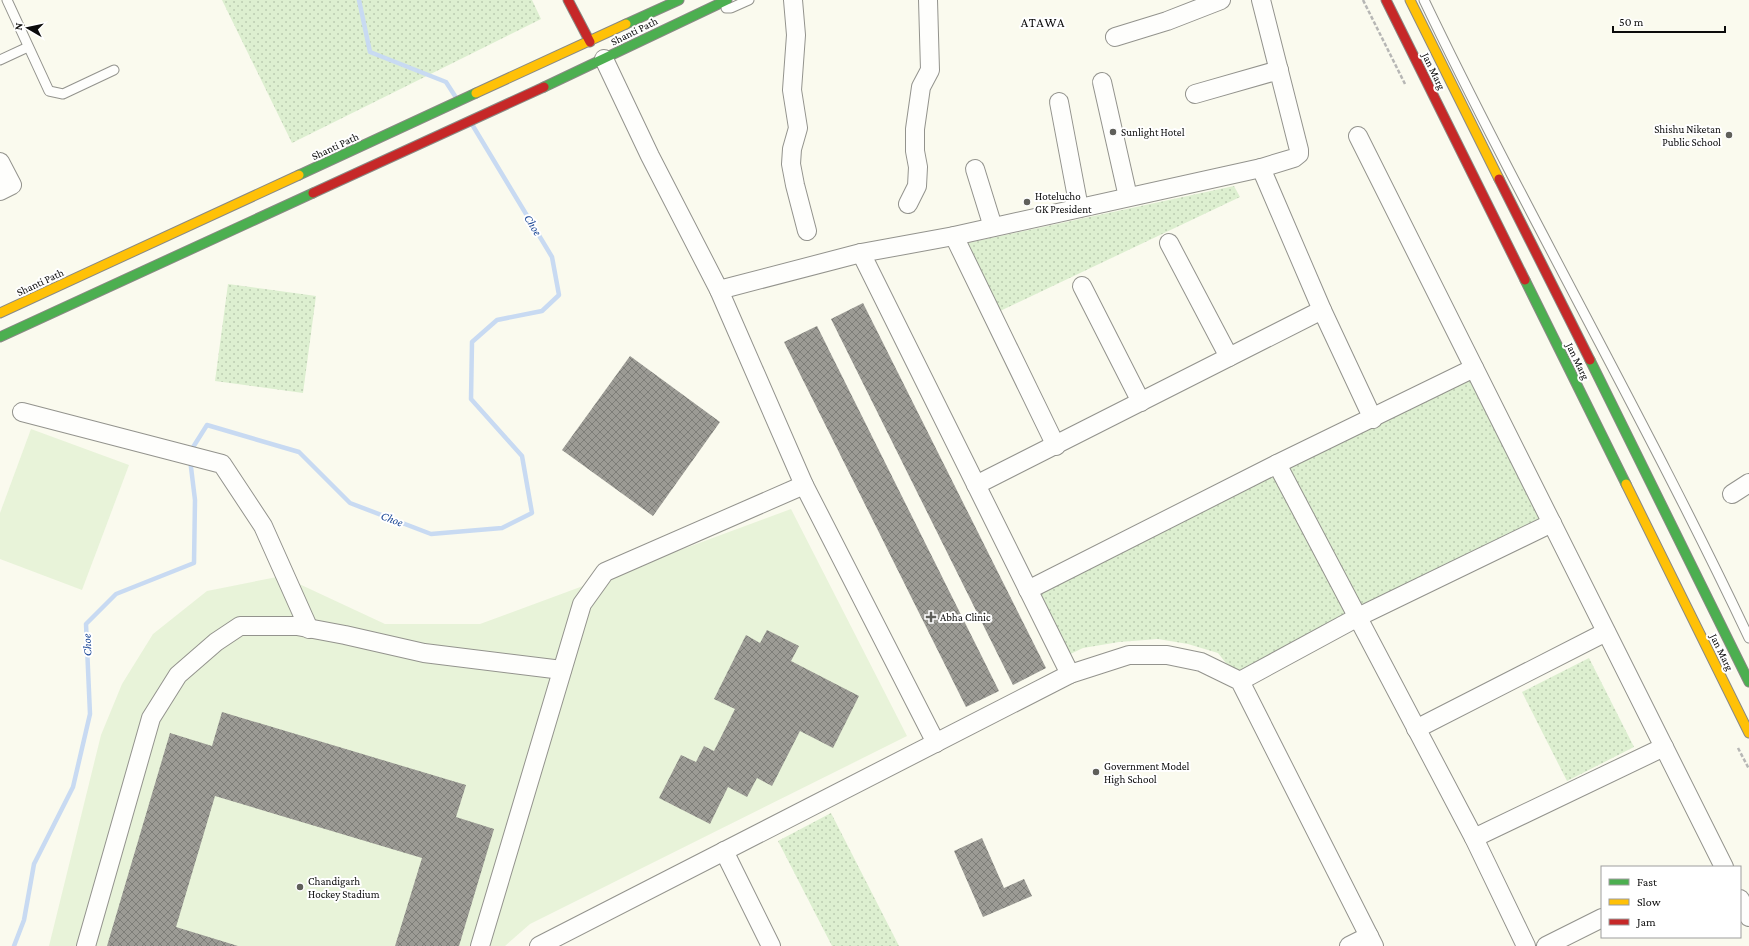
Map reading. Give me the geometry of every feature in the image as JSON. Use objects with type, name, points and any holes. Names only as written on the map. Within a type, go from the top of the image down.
[{"type":"main road","points":[[568,0],[590,42]]},
{"type":"main road","name":"Shanti Path","points":[[0,314],[498,82],[590,42],[679,0]]},
{"type":"main road","name":"Shanti Path","points":[[0,337],[604,59],[726,0]]},
{"type":"main road","name":"Jan Marg","points":[[1386,0],[1749,733]]},
{"type":"main road","name":"Jan Marg","points":[[1410,0],[1679,536],[1749,682]]},
{"type":"street","points":[[793,0],[796,35],[792,90],[798,128],[792,149],[791,164],[795,186],[807,231]]},
{"type":"street","points":[[908,204],[917,186],[918,167],[915,151],[915,129],[921,87],[930,70],[928,0]]},
{"type":"street","points":[[1115,37],[1167,21],[1221,0]]},
{"type":"street","points":[[719,290],[861,253],[954,236],[1261,168],[1294,158],[1298,154],[1261,0]]},
{"type":"street","points":[[604,59],[650,156],[719,290],[804,485],[936,743]]},
{"type":"street","points":[[1195,94],[1279,70]]},
{"type":"street","points":[[1102,82],[1128,197]]},
{"type":"street","points":[[1059,102],[1079,208]]},
{"type":"street","points":[[1358,136],[1664,747],[1717,865]]},
{"type":"street","points":[[0,162],[12,185],[0,191]]},
{"type":"street","points":[[1261,168],[1322,310],[1373,419]]},
{"type":"street","points":[[976,169],[993,227]]},
{"type":"street","points":[[954,236],[1056,446]]},
{"type":"street","points":[[1169,243],[1229,357]]},
{"type":"street","points":[[861,253],[1070,674]]},
{"type":"street","points":[[1082,286],[1141,402]]},
{"type":"street","points":[[976,485],[1056,446],[1322,310]]},
{"type":"street","points":[[1028,590],[1277,464],[1373,419],[1474,368]]},
{"type":"street","points":[[22,412],[222,464],[263,526],[310,629]]},
{"type":"street","points":[[1277,464],[1474,838],[1526,946]]},
{"type":"street","points":[[1732,494],[1749,483]]},
{"type":"street","points":[[480,946],[582,604],[605,572],[804,485]]},
{"type":"street","points":[[1240,681],[1358,617],[1552,524]]},
{"type":"street","points":[[86,946],[151,718],[178,675],[216,642],[240,626],[297,626],[344,635],[424,654],[562,670]]},
{"type":"street","points":[[1416,729],[1606,632]]},
{"type":"street","points":[[539,946],[1070,674],[1129,655],[1168,655],[1201,662],[1240,681],[1372,941],[1349,946]]},
{"type":"street","points":[[1474,838],[1664,747]]},
{"type":"street","points":[[724,851],[771,946]]},
{"type":"street","points":[[1741,901],[1749,917]]},
{"type":"street","points":[[1546,946],[1601,918]]},
{"type":"lane","points":[[7,0],[49,91],[63,94],[114,70]]},
{"type":"lane","points":[[708,9],[731,8],[749,0]]},
{"type":"lane","points":[[1424,0],[1464,85],[1700,535],[1749,638]]},
{"type":"lane","points":[[0,60],[28,47]]},
{"type":"green space","points":[[222,0],[532,0],[541,19],[292,143]]},
{"type":"green space","points":[[1234,186],[1240,197],[1000,311],[968,243]]},
{"type":"green space","points":[[228,284],[316,296],[303,393],[215,381]]},
{"type":"green space","points":[[1474,368],[1552,523],[1240,681],[1218,653],[1188,644],[1158,639],[1119,642],[1083,648],[1062,658],[1028,590]]},
{"type":"green space","points":[[31,429],[129,465],[82,590],[0,559],[0,513]]},
{"type":"green space","points":[[791,509],[907,736],[530,924],[505,946],[49,946],[101,735],[122,684],[153,634],[207,591],[282,576],[385,624],[480,624]]},
{"type":"green space","points":[[1589,658],[1634,747],[1567,781],[1522,692]]},
{"type":"green space","points":[[831,813],[899,946],[832,946],[778,841]]},
{"type":"building","points":[[863,303],[1046,668],[1013,685],[831,319]]},
{"type":"building","points":[[817,326],[999,691],[966,707],[784,342]]},
{"type":"building","points":[[630,356],[720,422],[653,516],[562,450]]},
{"type":"building","points":[[767,630],[799,646],[791,661],[859,696],[833,748],[800,731],[772,786],[757,778],[747,797],[728,787],[710,824],[659,798],[681,755],[696,762],[704,746],[714,751],[735,709],[714,699],[746,635],[760,643]]},
{"type":"building","name":"Chandigarh Hockey Stadium","points":[[222,712],[466,785],[456,817],[494,829],[459,946],[395,946],[422,858],[215,796],[176,927],[238,946],[107,946],[170,733],[212,746]]},
{"type":"building","points":[[982,838],[1004,888],[1024,879],[1032,896],[983,917],[954,851]]},
{"type":"waterway","name":"Choe","points":[[359,0],[370,52],[446,82],[455,96]]},
{"type":"waterway","name":"Choe","points":[[190,452],[207,425],[299,452],[350,503],[431,534],[502,528],[532,513],[522,456],[471,399],[472,342],[497,320],[542,311],[559,295],[552,257],[473,126]]},
{"type":"waterway","name":"Choe","points":[[14,946],[24,920],[34,864],[73,787],[90,714],[86,624],[116,594],[194,563],[195,500],[190,459]]},
{"type":"traffic: fast","points":[[626,24],[679,0]]},
{"type":"traffic: fast","points":[[544,87],[727,0]]},
{"type":"traffic: fast","points":[[299,175],[476,93]]},
{"type":"traffic: fast","points":[[0,337],[313,193]]},
{"type":"traffic: fast","points":[[1525,280],[1626,484]]},
{"type":"traffic: fast","points":[[1590,360],[1749,682]]},
{"type":"traffic: slow","points":[[1410,0],[1499,179]]},
{"type":"traffic: slow","points":[[476,93],[626,24]]},
{"type":"traffic: slow","points":[[0,313],[299,175]]},
{"type":"traffic: slow","points":[[1626,484],[1749,733]]},
{"type":"traffic: jam","points":[[568,0],[590,42]]},
{"type":"traffic: jam","points":[[1386,0],[1525,280]]},
{"type":"traffic: jam","points":[[313,193],[544,87]]},
{"type":"traffic: jam","points":[[1499,179],[1590,360]]},
{"type":"place","name":"Sunlight Hotel","points":[[1113,132]]},
{"type":"place","name":"Shishu Niketan Public School","points":[[1729,135]]},
{"type":"place","name":"Hotelucho GK President","points":[[1027,202]]},
{"type":"place","name":"Abha Clinic","points":[[931,617]]},
{"type":"place","name":"Government Model High School","points":[[1096,772]]},
{"type":"place","name":"Chandigarh Hockey Stadium","points":[[300,887]]},
{"type":"district","name":"ATAWA","points":[[1043,22]]}]
